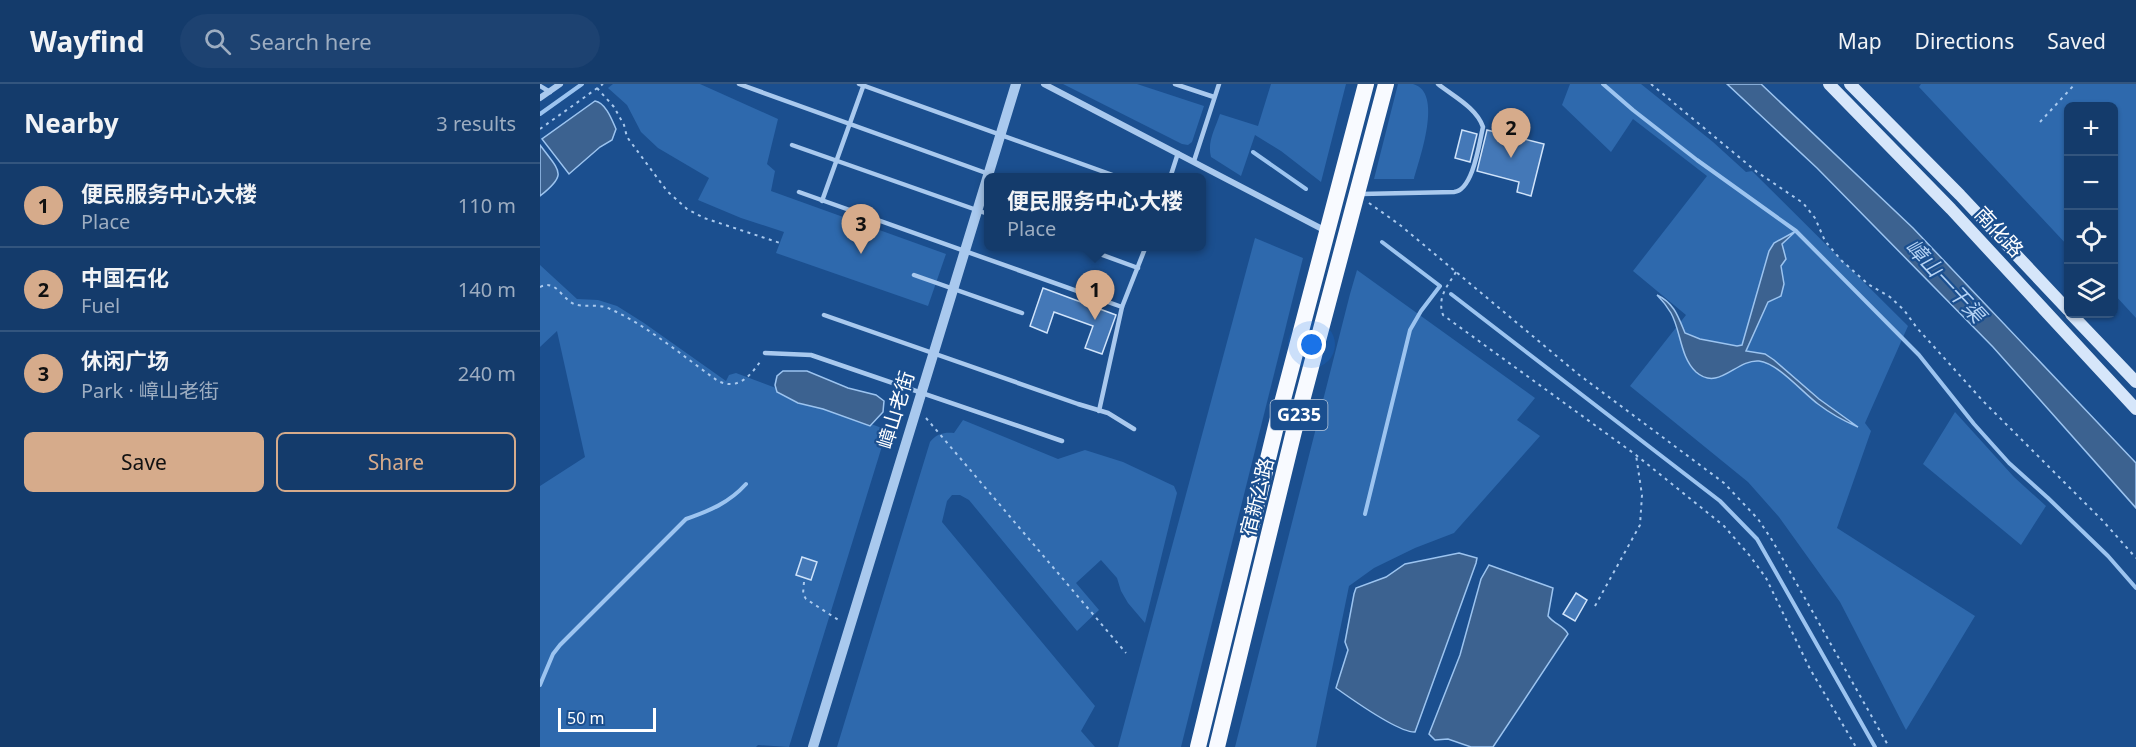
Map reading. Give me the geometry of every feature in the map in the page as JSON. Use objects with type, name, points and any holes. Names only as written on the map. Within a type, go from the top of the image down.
[{"type":"highway","name":"宿新公路","points":[[1198,747],[1276,426],[1366,84]]},
{"type":"highway","name":"宿新公路","points":[[1217,747],[1294,431],[1386,84]]},
{"type":"main road","name":"南化路","points":[[1829,84],[1951,208],[2136,409]]},
{"type":"main road","name":"南化路","points":[[1850,84],[1960,195],[2064,306]]},
{"type":"main road","name":"南化路","points":[[2076,318],[2136,382]]},
{"type":"street","points":[[540,98],[560,84]]},
{"type":"street","name":"嶂山老街","points":[[988,173],[1016,84]]},
{"type":"street","points":[[1044,84],[1327,231]]},
{"type":"street","name":"嶂山老街","points":[[813,747],[984,186]]},
{"type":"lane","points":[[739,84],[988,173]]},
{"type":"lane","points":[[1175,84],[1214,97]]},
{"type":"lane","points":[[1194,161],[1219,84]]},
{"type":"lane","points":[[1357,195],[1454,192],[1464,187],[1471,174],[1483,127],[1469,108],[1438,84]]},
{"type":"lane","points":[[822,201],[862,85],[1109,173]]},
{"type":"lane","points":[[540,86],[550,92]]},
{"type":"lane","points":[[792,145],[984,213]]},
{"type":"lane","points":[[1171,173],[1178,153]]},
{"type":"lane","points":[[799,192],[1122,307]]},
{"type":"lane","points":[[1092,251],[1138,268]]},
{"type":"lane","points":[[1100,411],[1122,307],[1144,251]]},
{"type":"lane","points":[[914,274],[1023,313]]},
{"type":"lane","points":[[824,315],[1108,413],[1134,429]]},
{"type":"lane","points":[[765,353],[811,355],[1062,441]]},
{"type":"path","points":[[540,129],[603,84]]},
{"type":"path","points":[[1651,84],[1757,172],[1803,203],[1815,218],[1825,240],[1842,261],[1868,284],[1890,297],[1904,309],[1917,328],[1983,401],[2103,521],[2136,558]]},
{"type":"path","points":[[2040,122],[2075,84]]},
{"type":"path","points":[[597,88],[614,107],[624,125],[627,137],[667,191],[687,208],[704,218],[780,243]]},
{"type":"path","points":[[1357,195],[1400,225],[1578,374],[1724,483],[1758,519],[1772,540],[1889,747]]},
{"type":"path","points":[[1456,272],[1441,298],[1440,305],[1443,315],[1636,455],[1724,526],[1750,556],[1766,578],[1810,669],[1856,747]]},
{"type":"path","points":[[540,287],[553,285],[574,304],[610,308],[727,386],[738,383],[751,374],[765,353]]},
{"type":"path","points":[[916,407],[1126,653]]},
{"type":"path","points":[[1595,606],[1640,525],[1642,495],[1636,455]]},
{"type":"path","points":[[804,582],[803,594],[806,599],[850,627]]},
{"type":"shaded area","points":[[613,84],[700,84],[778,119],[767,164],[775,171],[771,191],[946,254],[928,306],[776,253],[784,232],[741,218],[698,200],[709,178],[658,148],[641,132],[627,105],[608,88]]},
{"type":"shaded area","points":[[1063,84],[1137,84],[1204,106],[1192,142],[1188,145]]},
{"type":"shaded area","points":[[1271,84],[1346,84],[1321,182],[1281,151],[1255,135],[1241,176],[1211,157],[1211,141],[1220,114],[1258,126]]},
{"type":"shaded area","points":[[1398,84],[1413,84],[1422,90],[1427,100],[1428,113],[1424,143],[1414,179],[1374,179]]},
{"type":"shaded area","points":[[1570,84],[1641,84],[1746,172],[1752,171],[1908,326],[1865,423],[1871,431],[1837,528],[1975,616],[1906,730],[1840,602],[1779,517],[1748,482],[1630,386],[1686,315],[1633,271],[1707,176],[1633,119],[1611,152],[1562,105]]},
{"type":"shaded area","points":[[1921,84],[2136,84],[2136,318],[2118,298],[2118,102],[2064,102],[2064,242],[1919,87]]},
{"type":"shaded area","points":[[1255,238],[1303,258],[1181,747],[1118,747]]},
{"type":"shaded area","points":[[540,265],[577,299],[598,300],[617,306],[726,381],[729,375],[736,373],[887,430],[789,747],[758,745],[756,747],[540,747],[540,486],[585,457],[557,331],[540,347]]},
{"type":"shaded area","points":[[1357,270],[1535,398],[1517,420],[1540,436],[1454,533],[1415,548],[1374,568],[1349,586],[1316,747],[1235,747],[1350,294]]},
{"type":"shaded area","points":[[1955,412],[2014,477],[2046,506],[2021,545],[1923,464]]},
{"type":"shaded area","points":[[963,420],[1058,459],[1085,450],[1123,462],[1174,486],[1177,493],[1145,623],[1128,603],[1117,578],[1101,560],[1076,583],[1099,610],[1077,631],[969,500],[960,495],[952,495],[947,501],[942,522],[1095,706],[1081,731],[1095,747],[837,747],[930,442],[940,434],[954,433]]},
{"type":"water","name":"嶂山一干渠","points":[[1727,84],[1761,84],[1913,228],[2136,463],[2136,508],[1993,347],[1817,168]]},
{"type":"water","points":[[595,101],[605,108],[616,129],[612,140],[600,147],[569,174],[542,139]]},
{"type":"water","points":[[540,145],[556,167],[558,177],[555,183],[540,196]]},
{"type":"water","points":[[1796,231],[1782,244],[1786,259],[1781,266],[1784,284],[1781,296],[1768,302],[1746,351],[1765,354],[1774,360],[1819,399],[1858,427],[1823,408],[1782,373],[1766,363],[1751,362],[1720,377],[1704,377],[1696,372],[1687,359],[1671,313],[1657,295],[1671,306],[1685,333],[1700,339],[1742,345],[1769,251],[1774,243]]},
{"type":"water","points":[[783,371],[807,371],[848,388],[876,395],[884,401],[883,412],[870,426],[823,409],[798,403],[777,392],[775,385],[777,376]]},
{"type":"water","points":[[1459,553],[1477,558],[1476,563],[1415,732],[1408,731],[1375,714],[1336,688],[1348,650],[1345,642],[1354,594],[1356,588],[1386,577],[1405,564]]},
{"type":"water","points":[[1489,565],[1553,588],[1548,616],[1568,634],[1493,747],[1471,747],[1448,739],[1435,740],[1429,734],[1460,655],[1481,579]]},
{"type":"building","points":[[1462,130],[1477,134],[1470,162],[1455,158]]},
{"type":"building","points":[[1487,130],[1544,144],[1531,196],[1517,192],[1519,182],[1477,171]]},
{"type":"building","points":[[1043,288],[1116,315],[1102,354],[1085,348],[1093,326],[1054,312],[1047,333],[1030,326]]},
{"type":"building","points":[[802,557],[817,562],[811,580],[796,575]]},
{"type":"building","points":[[1576,593],[1587,600],[1575,621],[1563,614]]},
{"type":"waterway","points":[[540,114],[582,84]]},
{"type":"waterway","points":[[1603,84],[1697,160],[1796,231],[1919,355],[1974,424],[2009,463],[2108,556],[2136,588]]},
{"type":"waterway","points":[[1253,152],[1306,189]]},
{"type":"waterway","points":[[1365,514],[1410,330],[1440,286],[1382,242]]},
{"type":"waterway","points":[[1451,294],[1720,501],[1757,539],[1875,747]]},
{"type":"waterway","points":[[540,685],[553,654],[560,645],[686,519],[718,506],[746,484]]},
{"type":"place","name":"中国石化","points":[[1511,158]]},
{"type":"place","name":"休闲广场","points":[[861,254]]},
{"type":"place","name":"便民服务中心大楼","points":[[1095,320]]}]
